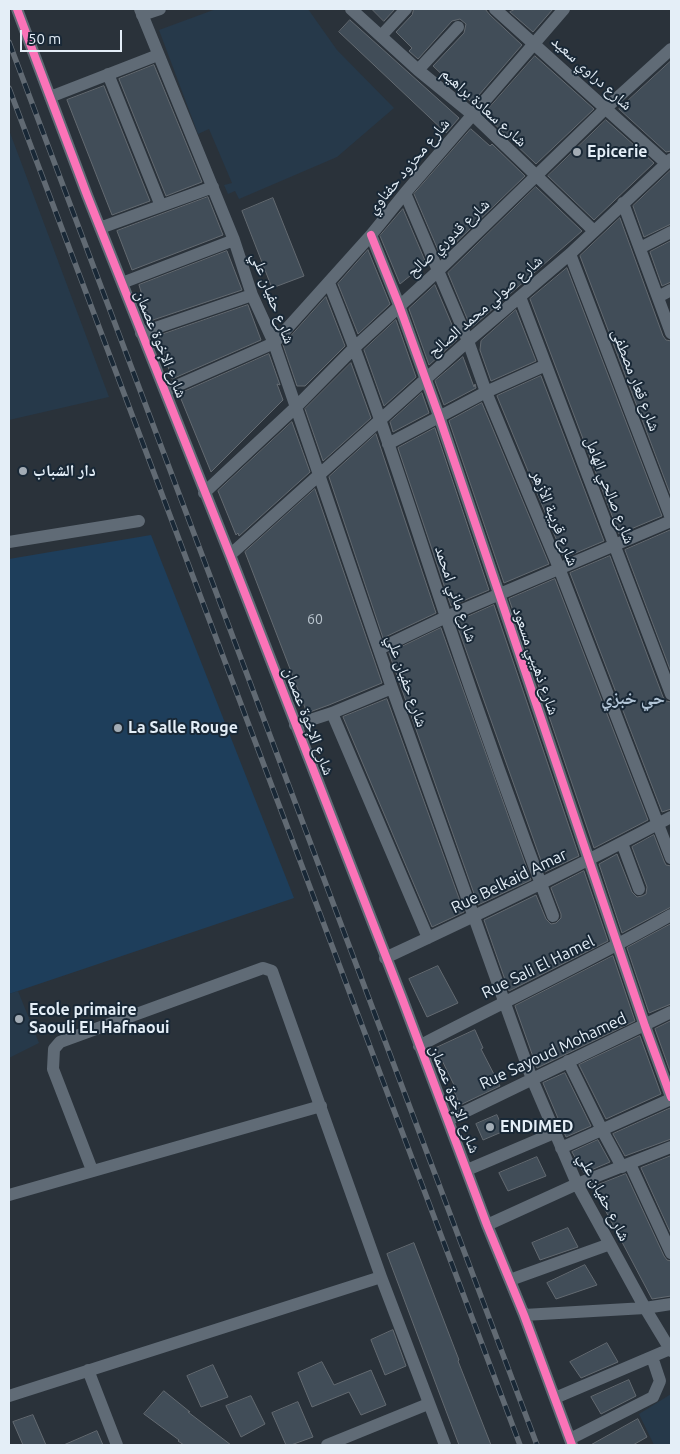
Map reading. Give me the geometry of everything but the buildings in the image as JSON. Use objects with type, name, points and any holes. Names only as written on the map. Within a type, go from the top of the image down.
[{"type":"street","name":"شارع الإخوة عصمان","points":[[17,9],[100,228],[230,555],[524,1315],[571,1442]]},
{"type":"street","points":[[141,12],[160,9]]},
{"type":"street","name":"شارع سعادة براهيم","points":[[351,9],[418,70],[473,115],[594,230]]},
{"type":"street","points":[[381,36],[406,9]]},
{"type":"street","name":"شارع دراوي سعيد","points":[[495,9],[606,108],[669,161]]},
{"type":"street","name":"شارع محزود حفناوي","points":[[274,343],[371,235],[564,9]]},
{"type":"street","name":"شارع حفيان علي","points":[[141,12],[234,240],[252,295],[274,343],[392,688],[532,1079],[577,1184],[645,1308],[671,1350]]},
{"type":"street","points":[[418,70],[458,27]]},
{"type":"street","name":"شارع قدوري صالح","points":[[204,493],[296,407],[355,347],[439,270],[606,108],[671,49]]},
{"type":"street","points":[[50,97],[158,55]]},
{"type":"street","points":[[108,74],[161,206]]},
{"type":"street","name":"شارع صولي محمد الصالح","points":[[230,555],[468,341],[570,254],[669,161]]},
{"type":"street","points":[[100,228],[213,187]]},
{"type":"street","name":"شارع قريبة الأزهر","points":[[405,193],[468,341],[486,392],[558,568],[671,858]]},
{"type":"street","points":[[623,203],[671,333]]},
{"type":"street","points":[[640,248],[671,232]]},
{"type":"street","name":"شارع ذهيبي مسعود","points":[[371,235],[399,305],[439,416],[671,1098]]},
{"type":"street","points":[[122,283],[234,240]]},
{"type":"street","name":"شارع قعار مصطفى","points":[[570,254],[671,519]]},
{"type":"street","name":"شارع ماني امحمد","points":[[328,283],[355,347],[381,420],[446,617],[553,916]]},
{"type":"street","points":[[658,297],[671,290]]},
{"type":"street","points":[[141,333],[252,295]]},
{"type":"street","name":"شارع صالحي الهامل","points":[[520,297],[671,694]]},
{"type":"street","points":[[165,391],[274,343]]},
{"type":"street","points":[[388,444],[486,392],[546,365]]},
{"type":"street","points":[[379,649],[446,617],[558,568],[614,546],[671,519]]},
{"type":"street","points":[[9,542],[139,521]]},
{"type":"street","points":[[295,725],[332,714],[392,688]]},
{"type":"street","points":[[332,714],[428,938]]},
{"type":"street","name":"Rue Belkaid Amar","points":[[385,958],[589,860],[671,816]]},
{"type":"street","points":[[622,843],[639,889]]},
{"type":"street","name":"Rue Sali El Hamel","points":[[419,1046],[618,945],[671,915]]},
{"type":"street","points":[[92,1170],[53,1069],[54,1049],[60,1042],[263,968],[272,971],[381,1277],[445,1445]]},
{"type":"street","name":"Rue Sayoud Mohamed","points":[[448,1120],[671,1012]]},
{"type":"street","points":[[568,1061],[602,1130],[626,1166],[671,1252]]},
{"type":"street","points":[[561,1148],[671,1098]]},
{"type":"street","points":[[9,1195],[321,1106]]},
{"type":"street","points":[[467,1170],[554,1133]]},
{"type":"street","points":[[488,1225],[577,1184],[671,1147]]},
{"type":"street","points":[[510,1280],[610,1244]]},
{"type":"street","points":[[9,1396],[381,1277]]},
{"type":"street","points":[[524,1315],[645,1308],[671,1304]]},
{"type":"street","points":[[554,1398],[671,1350]]},
{"type":"street","points":[[571,1442],[653,1397],[660,1382],[652,1357]]},
{"type":"street","points":[[88,1370],[117,1445]]},
{"type":"street","points":[[327,1445],[428,1404]]},
{"type":"shaded area","points":[[216,9],[308,9],[337,50],[394,108],[337,157],[239,199],[235,191],[228,194],[224,185],[232,183],[209,129],[198,134],[159,30]]},
{"type":"shaded area","points":[[9,130],[109,397],[9,420]]},
{"type":"shaded area","name":"La Salle Rouge","points":[[151,535],[294,898],[9,994],[9,559]]},
{"type":"shaded area","name":"Ecole primaire Saouli EL Hafnaoui","points":[[18,991],[39,1043],[9,1058],[9,994]]},
{"type":"shaded area","points":[[671,1394],[671,1445],[654,1445],[639,1414]]},
{"type":"railway","points":[[9,42],[537,1445]]},
{"type":"railway","points":[[9,88],[520,1445]]},
{"type":"cycle path","points":[[17,9],[87,195],[230,555],[402,998],[572,1445]]},
{"type":"cycle path","points":[[371,235],[399,305],[439,416],[645,1026],[671,1097]]},
{"type":"place","name":"Epicerie","points":[[577,152]]},
{"type":"place","name":"دار الشباب","points":[[23,471]]},
{"type":"place","name":"La Salle Rouge","points":[[118,728]]},
{"type":"place","name":"Ecole primaire Saouli EL Hafnaoui","points":[[19,1019]]},
{"type":"place","name":"ENDIMED","points":[[490,1127]]},
{"type":"district","name":"حي خبزي","points":[[633,698]]}]
